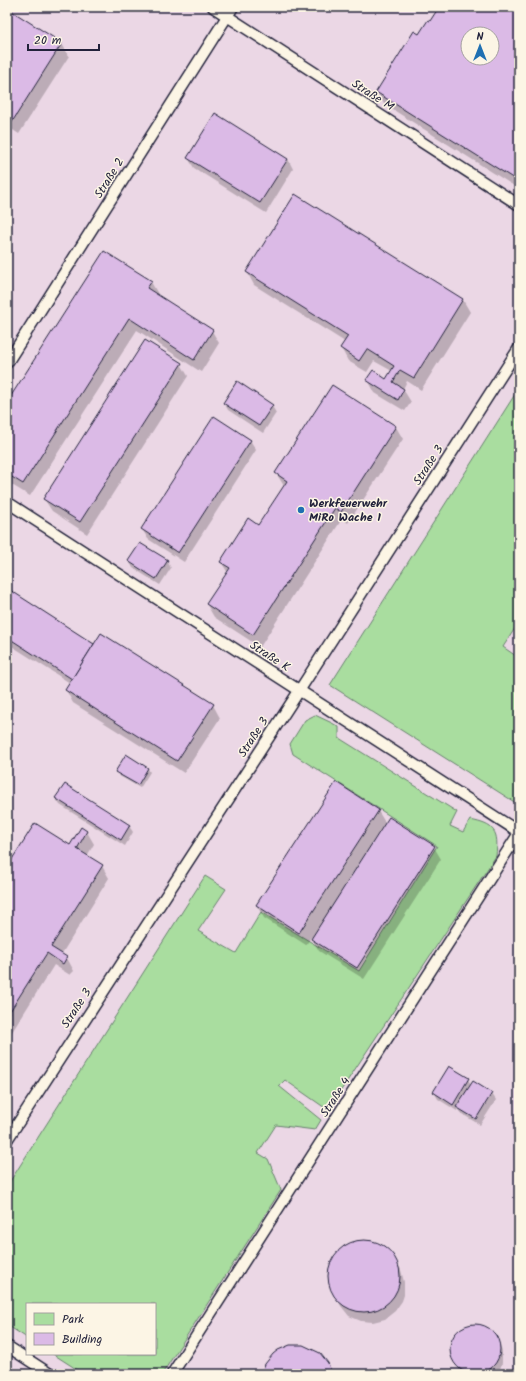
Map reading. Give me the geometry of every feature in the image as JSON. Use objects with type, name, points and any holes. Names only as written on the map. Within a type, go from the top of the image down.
[{"type":"lane","name":"Straße M","points":[[213,7],[230,11],[519,205]]},
{"type":"lane","name":"Straße 2","points":[[7,363],[230,11]]},
{"type":"lane","name":"Straße 3","points":[[7,1140],[299,691],[519,348]]},
{"type":"lane","name":"Straße K","points":[[7,502],[519,833]]},
{"type":"lane","name":"Straße 4","points":[[172,1374],[519,833]]},
{"type":"lane","points":[[7,1346],[50,1374]]},
{"type":"shaded area","points":[[7,7],[519,7],[519,1374],[7,1374]]},
{"type":"green space","points":[[519,388],[519,622],[503,647],[519,658],[519,798],[516,803],[330,685]]},
{"type":"green space","points":[[315,715],[339,727],[339,738],[457,812],[450,826],[463,832],[470,820],[490,827],[494,830],[496,835],[496,856],[328,1110],[285,1080],[279,1086],[321,1120],[315,1130],[276,1125],[258,1153],[268,1159],[281,1190],[162,1374],[84,1374],[55,1355],[156,1355],[156,1303],[26,1303],[26,1337],[7,1325],[7,1186],[205,876],[226,889],[198,931],[236,953],[261,912],[359,971],[437,846],[293,754],[290,744],[305,720]]},
{"type":"building","points":[[439,7],[519,7],[519,182],[376,92],[414,31],[419,34],[428,20],[430,21]]},
{"type":"building","points":[[7,8],[62,43],[12,122],[7,119]]},
{"type":"building","points":[[215,113],[288,159],[260,203],[187,158]]},
{"type":"building","points":[[295,194],[463,299],[414,378],[400,370],[393,382],[404,389],[398,400],[366,380],[373,370],[386,379],[394,366],[367,349],[359,361],[340,348],[348,336],[246,272]]},
{"type":"building","points":[[104,251],[152,281],[147,288],[213,330],[194,360],[129,318],[23,484],[7,474],[7,402]]},
{"type":"building","points":[[145,340],[182,363],[80,522],[43,499]]},
{"type":"building","points":[[237,381],[273,405],[259,426],[223,403]]},
{"type":"building","name":"Werkfeuerwehr MiRo Wache 1","points":[[332,385],[396,426],[341,512],[335,508],[253,635],[206,604],[230,568],[220,562],[248,518],[258,525],[287,481],[275,473]]},
{"type":"building","points":[[214,416],[251,440],[178,553],[141,529]]},
{"type":"building","points":[[140,543],[168,560],[156,579],[128,561]]},
{"type":"building","points":[[7,588],[94,644],[72,679],[7,637]]},
{"type":"building","points":[[101,633],[214,704],[177,761],[65,690]]},
{"type":"building","points":[[126,754],[148,768],[138,785],[115,772]]},
{"type":"building","points":[[336,782],[379,810],[299,933],[256,905]]},
{"type":"building","points":[[65,784],[130,825],[121,840],[55,798]]},
{"type":"building","points":[[389,817],[435,846],[357,968],[311,939]]},
{"type":"building","points":[[35,823],[70,845],[81,827],[87,831],[77,849],[103,865],[51,947],[67,957],[63,964],[47,953],[7,1016],[7,867]]},
{"type":"building","points":[[449,1066],[469,1078],[453,1105],[433,1092]]},
{"type":"building","points":[[473,1081],[492,1093],[476,1119],[456,1107]]},
{"type":"building","points":[[364,1240],[384,1246],[394,1256],[400,1276],[394,1296],[384,1306],[364,1312],[344,1306],[334,1296],[328,1276],[334,1256],[344,1246]]},
{"type":"building","points":[[475,1324],[485,1326],[493,1331],[498,1339],[500,1349],[498,1359],[493,1367],[485,1372],[475,1374],[465,1372],[457,1367],[452,1359],[450,1349],[452,1339],[457,1331],[465,1326]]},
{"type":"building","points":[[290,1345],[303,1345],[320,1353],[328,1363],[332,1374],[261,1374],[265,1364],[273,1354]]},
{"type":"place","name":"Werkfeuerwehr MiRo Wache 1","points":[[301,510]]}]
